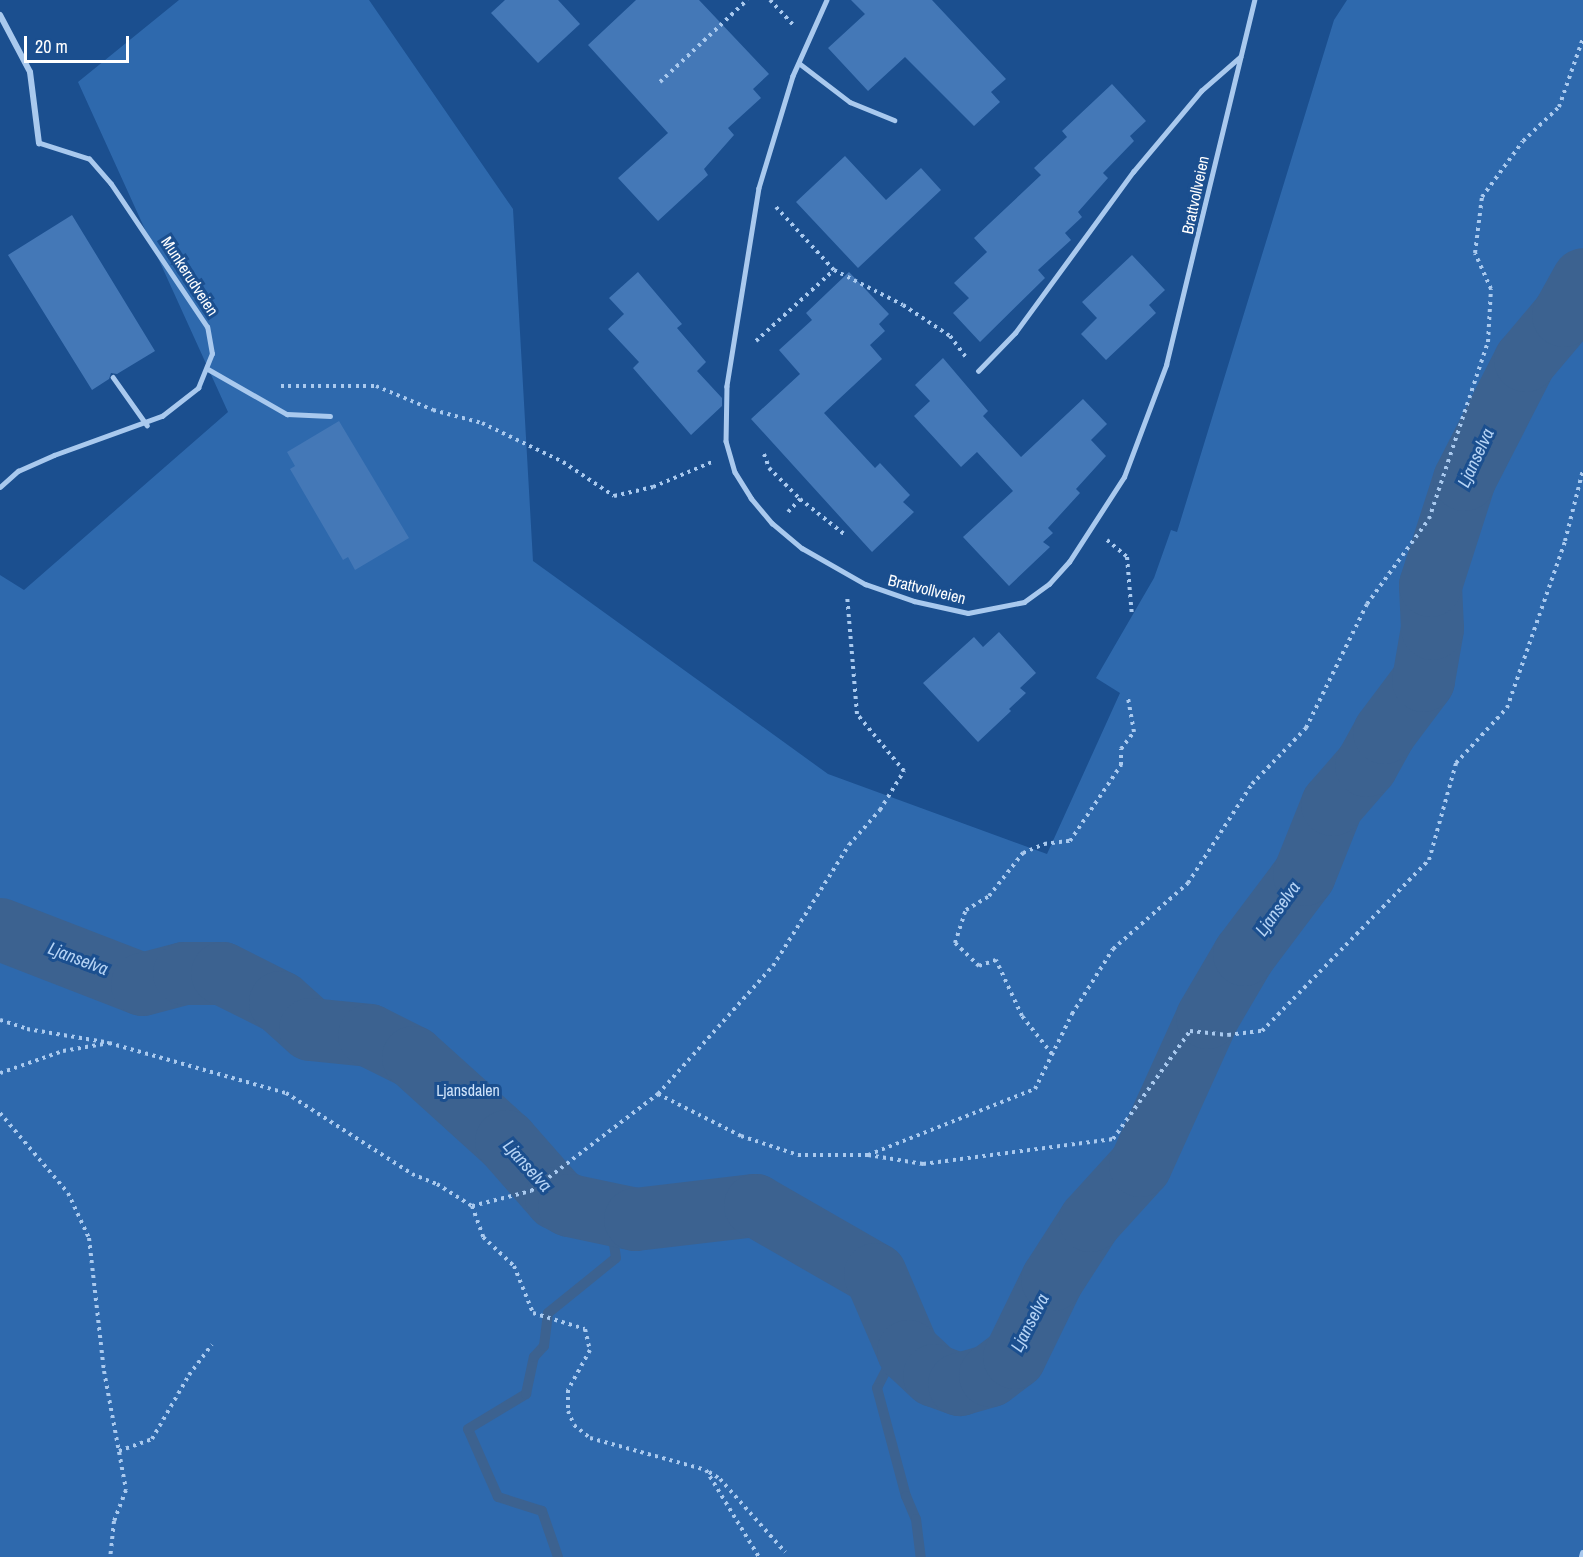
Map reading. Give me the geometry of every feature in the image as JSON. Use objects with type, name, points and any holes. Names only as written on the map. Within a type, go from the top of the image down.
[{"type":"street","name":"Munkerudveien","points":[[0,15],[30,72],[39,143]]},
{"type":"lane","name":"Brattvollveien","points":[[827,0],[799,63],[759,188],[725,420],[730,455],[751,498],[775,526],[845,575],[914,601],[968,613],[1024,603],[1069,562],[1124,477],[1153,405],[1191,268],[1254,0]]},
{"type":"lane","points":[[978,371],[1015,333],[1133,172],[1201,90],[1240,57]]},
{"type":"lane","points":[[799,63],[850,102],[894,120]]},
{"type":"lane","name":"Munkerudveien","points":[[39,143],[89,159],[111,184],[207,327],[212,354],[208,369]]},
{"type":"lane","points":[[0,487],[18,471],[54,455],[147,425],[184,402],[208,369],[287,414],[330,416]]},
{"type":"lane","points":[[113,377],[147,425]]},
{"type":"path","points":[[660,81],[747,0]]},
{"type":"path","points":[[770,0],[808,41]]},
{"type":"path","points":[[868,1155],[1035,1089],[1052,1054],[1113,949],[1188,882],[1252,784],[1306,728],[1367,604],[1429,519],[1488,342],[1491,289],[1475,253],[1482,196],[1523,141],[1559,107],[1583,38]]},
{"type":"path","points":[[759,188],[834,270],[903,305],[950,336],[978,371]]},
{"type":"path","points":[[732,363],[834,270]]},
{"type":"path","points":[[271,381],[281,386],[311,388],[376,386],[433,410],[482,423],[563,462],[614,496],[653,487],[730,455]]},
{"type":"path","points":[[764,454],[769,468],[800,499],[844,534]]},
{"type":"path","points":[[658,1094],[741,1136],[798,1155],[868,1155],[923,1164],[1113,1139],[1190,1031],[1228,1035],[1262,1031],[1429,860],[1456,763],[1507,708],[1565,541],[1583,470]]},
{"type":"path","points":[[775,526],[800,499]]},
{"type":"path","points":[[1116,544],[1127,557],[1132,616]]},
{"type":"path","points":[[472,1206],[531,1191],[658,1094],[773,966],[849,845],[880,810],[904,771],[857,714],[845,575]]},
{"type":"path","points":[[1052,1054],[1022,1016],[996,960],[979,966],[955,943],[966,910],[989,896],[1023,853],[1044,844],[1070,841],[1121,765],[1121,749],[1134,732],[1128,698]]},
{"type":"path","points":[[0,1020],[27,1029],[109,1043],[286,1093],[412,1174],[437,1184],[472,1206],[483,1238],[514,1266],[533,1313],[585,1329],[590,1350],[568,1390],[568,1411],[574,1425],[590,1438],[706,1470],[720,1479],[785,1552]]},
{"type":"path","points":[[0,1073],[63,1051],[109,1043]]},
{"type":"path","points":[[0,1113],[68,1193],[89,1238],[104,1371],[126,1490],[114,1521],[110,1557]]},
{"type":"path","points":[[119,1451],[152,1439],[189,1376],[212,1345]]},
{"type":"path","points":[[706,1470],[759,1557]]},
{"type":"green space","name":"Ljansdalen","points":[[179,0],[369,0],[513,209],[533,561],[828,774],[1047,854],[1120,693],[1096,678],[1154,578],[1171,530],[1177,532],[1334,20],[1347,0],[1583,0],[1583,1557],[0,1557],[0,575],[24,590],[228,412],[78,82]]},
{"type":"building","points":[[505,0],[558,0],[580,24],[538,63],[491,13]]},
{"type":"building","points":[[636,0],[699,0],[769,74],[753,89],[761,98],[728,128],[734,135],[704,169],[708,175],[658,221],[618,178],[668,133],[588,45]]},
{"type":"building","points":[[851,0],[932,0],[1006,79],[991,92],[1000,102],[974,126],[905,57],[868,91],[828,48],[865,14]]},
{"type":"building","points":[[1112,84],[1146,121],[1130,136],[1134,141],[1103,173],[1108,178],[1078,212],[1082,217],[1065,233],[1071,240],[1038,270],[1045,278],[980,342],[953,313],[969,298],[954,283],[987,252],[974,238],[1041,175],[1034,168],[1067,137],[1062,131]]},
{"type":"building","points":[[845,156],[886,200],[921,168],[941,190],[858,268],[796,202]]},
{"type":"building","points":[[72,215],[155,351],[117,374],[111,373],[109,379],[92,390],[8,255]]},
{"type":"building","points":[[1132,255],[1165,290],[1149,305],[1156,313],[1106,360],[1081,334],[1097,318],[1082,302]]},
{"type":"building","points":[[638,272],[682,324],[677,328],[706,362],[697,371],[722,398],[722,406],[691,435],[633,368],[639,362],[608,329],[624,314],[609,298]]},
{"type":"building","points":[[849,272],[889,314],[879,324],[885,331],[870,345],[882,359],[824,413],[875,468],[880,463],[910,495],[903,502],[914,512],[872,552],[751,419],[800,374],[779,350],[812,320],[806,313]]},
{"type":"building","points":[[943,358],[988,411],[983,416],[1021,457],[1083,399],[1107,424],[1091,440],[1106,456],[1076,489],[1080,493],[1048,528],[1053,533],[1043,542],[1050,547],[1009,586],[963,537],[1013,491],[977,452],[961,467],[914,416],[930,401],[915,385]]},
{"type":"building","points":[[339,421],[409,538],[355,570],[348,557],[343,560],[290,469],[295,466],[287,452]]},
{"type":"building","points":[[999,632],[1036,673],[1020,688],[1026,693],[1009,709],[1011,711],[978,742],[923,683],[974,637],[983,647]]},
{"type":"waterway","name":"Ljanselva","points":[[0,929],[142,984],[184,973],[222,973],[280,1002],[310,1029],[369,1035],[413,1057],[506,1141],[556,1198],[569,1205],[635,1219],[755,1205],[875,1274],[908,1351],[934,1375],[959,1384],[990,1375],[1014,1357],[1052,1279],[1090,1220],[1140,1165],[1207,1017],[1244,954],[1304,874],[1332,804],[1366,765],[1384,732],[1423,680],[1432,628],[1430,585],[1464,479],[1525,360],[1563,315],[1583,279]]},
{"type":"waterway","points":[[558,1557],[542,1511],[498,1497],[468,1429],[526,1394],[534,1357],[544,1346],[548,1313],[616,1258],[610,1216]]},
{"type":"waterway","points":[[902,1339],[877,1388],[906,1496],[916,1519],[921,1557]]}]
